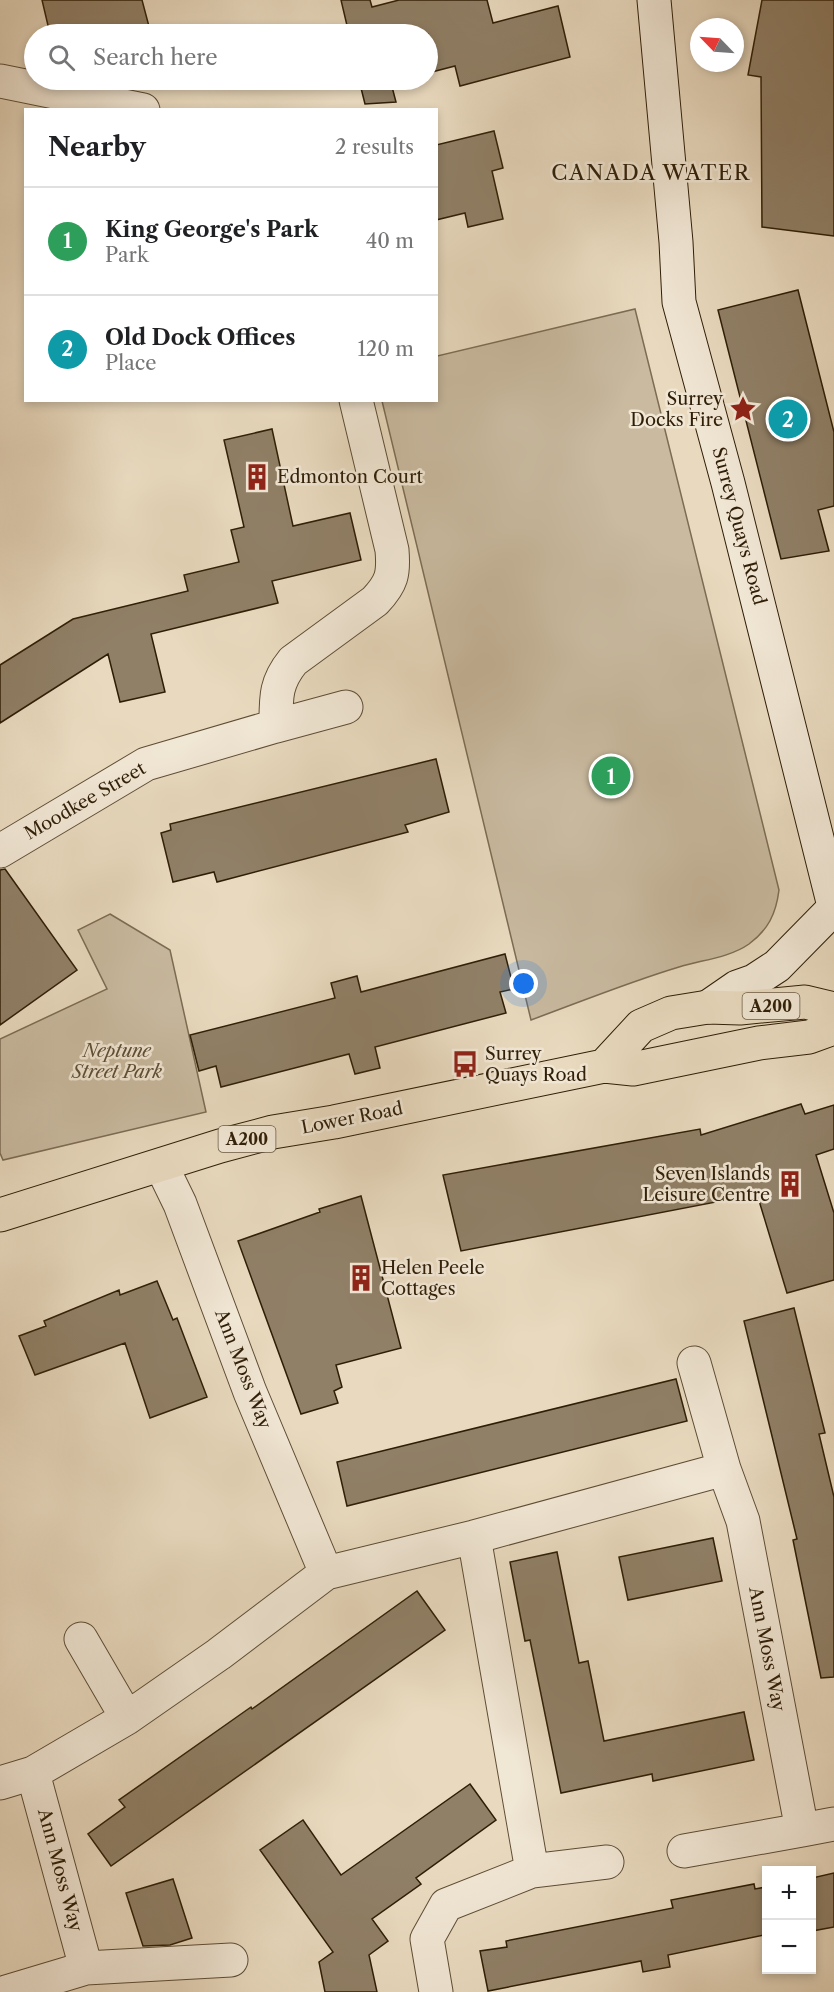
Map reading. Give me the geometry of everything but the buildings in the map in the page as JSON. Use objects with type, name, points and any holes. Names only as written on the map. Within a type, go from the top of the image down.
[{"type":"main road","name":"A200","points":[[604,1066],[641,1026],[671,1014],[708,1006],[740,1008],[806,1002],[834,1009]]},
{"type":"main road","name":"A200","points":[[604,1066],[633,1069],[759,1043],[809,1037],[834,1028]]},
{"type":"main road","name":"Lower Road","points":[[0,1215],[220,1146],[273,1132],[334,1122],[604,1066]]},
{"type":"street","name":"Surrey Quays Road","points":[[654,0],[676,242],[679,302],[731,494],[834,907]]},
{"type":"street","points":[[0,81],[24,86]]},
{"type":"street","points":[[44,90],[133,108]]},
{"type":"street","points":[[276,726],[277,690],[283,673],[294,661],[375,601],[391,580],[394,569],[392,550],[356,402]]},
{"type":"street","name":"Moodkee Street","points":[[0,851],[146,764],[346,708]]},
{"type":"street","points":[[708,1006],[737,987],[754,981],[777,966],[834,907]]},
{"type":"street","name":"Ann Moss Way","points":[[161,1166],[180,1204],[250,1392],[326,1573]]},
{"type":"street","name":"Ann Moss Way","points":[[694,1363],[724,1469],[743,1521],[802,1830]]},
{"type":"street","points":[[0,1783],[33,1773],[127,1718],[326,1573],[724,1469]]},
{"type":"street","points":[[474,1536],[532,1871]]},
{"type":"street","points":[[81,1639],[127,1718]]},
{"type":"street","name":"Ann Moss Way","points":[[33,1773],[86,1968]]},
{"type":"street","points":[[684,1851],[834,1824]]},
{"type":"street","points":[[436,1992],[427,1939],[446,1905],[532,1871],[607,1862]]},
{"type":"street","points":[[6,1992],[86,1968],[231,1960]]},
{"type":"green space","points":[[635,309],[779,890],[776,907],[766,927],[756,939],[741,949],[642,979],[531,1020],[382,402],[438,402],[438,356]]},
{"type":"green space","name":"Neptune Street Park","points":[[110,914],[170,950],[206,1112],[3,1160],[0,1153],[0,1039],[107,989],[78,930]]},
{"type":"place","name":"Surrey Docks Fire","points":[[743,409]]},
{"type":"place","name":"Old Dock Offices","points":[[788,419]]},
{"type":"place","name":"Edmonton Court","points":[[257,477]]},
{"type":"place","name":"King George's Park","points":[[611,776]]},
{"type":"place","name":"Surrey Quays Road","points":[[465,1064]]},
{"type":"place","name":"Seven Islands Leisure Centre","points":[[790,1184]]},
{"type":"place","name":"Helen Peele Cottages","points":[[361,1278]]},
{"type":"district","name":"CANADA WATER","points":[[651,173]]}]
